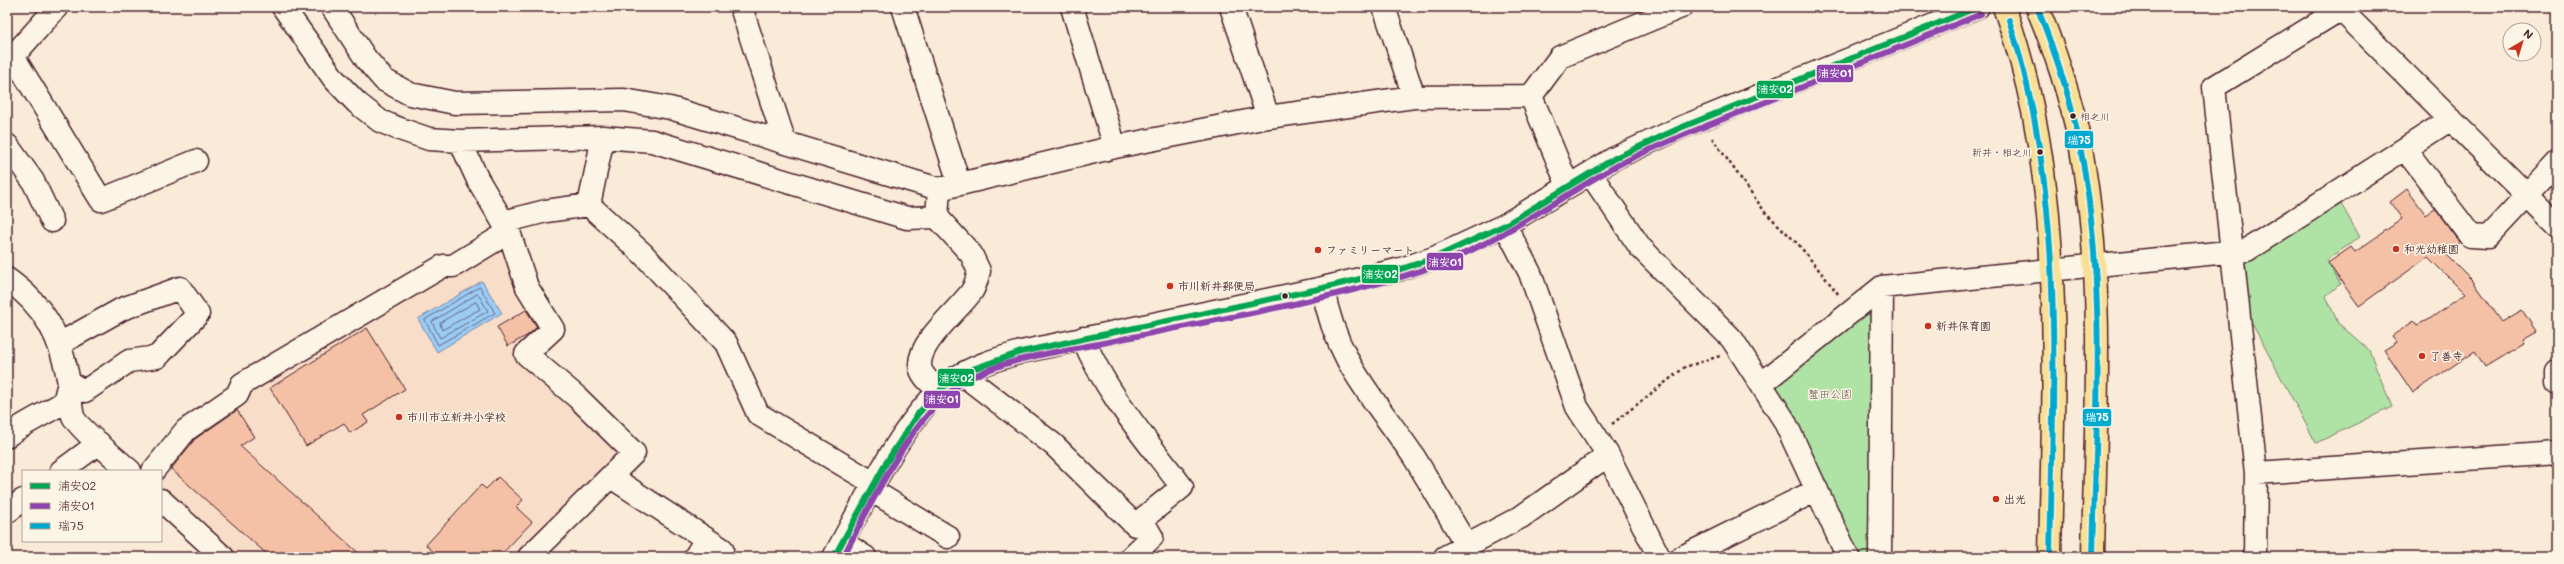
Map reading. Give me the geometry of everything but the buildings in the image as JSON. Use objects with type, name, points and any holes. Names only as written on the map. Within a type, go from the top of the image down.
[{"type":"main road","points":[[2004,7],[2015,37],[2033,117],[2045,186],[2052,269],[2050,557]]},
{"type":"main road","points":[[2038,7],[2076,123],[2085,174],[2095,265],[2097,313],[2094,557]]},
{"type":"street","points":[[57,7],[10,60],[101,200],[196,160]]},
{"type":"street","points":[[283,7],[334,79],[357,104],[380,121],[429,139],[460,141],[603,137],[652,141],[907,218],[937,218],[971,254],[979,271],[974,289],[929,341],[921,355],[920,365],[922,373],[939,391]]},
{"type":"street","points":[[332,7],[366,59],[384,80],[410,94],[455,103],[624,100],[670,108],[939,189],[1115,147],[1268,118],[1414,97],[1531,96]]},
{"type":"street","points":[[741,7],[785,143]]},
{"type":"street","points":[[903,7],[960,183]]},
{"type":"street","points":[[1072,7],[1115,147]]},
{"type":"street","points":[[1232,7],[1268,118]]},
{"type":"street","points":[[1384,7],[1414,97]]},
{"type":"street","points":[[1531,96],[1560,57],[1681,7]]},
{"type":"street","points":[[865,557],[838,549],[901,439],[939,391],[962,374],[992,361],[1021,352],[1323,288],[1401,269],[1460,247],[1505,226],[1615,158],[1699,120],[1978,7]]},
{"type":"street","points":[[2255,557],[2256,473],[2214,87],[2339,8],[2557,225]]},
{"type":"street","points":[[1531,96],[1568,186]]},
{"type":"street","points":[[1761,384],[1882,287],[2247,250],[2451,119]]},
{"type":"street","points":[[588,205],[603,137]]},
{"type":"street","points":[[460,141],[478,180],[506,227],[527,287],[553,329],[526,354],[578,398],[634,453],[529,557]]},
{"type":"street","points":[[7,145],[33,181],[52,221]]},
{"type":"street","points":[[2405,149],[2471,236],[2488,237],[2528,196],[2557,163]]},
{"type":"street","points":[[1590,173],[1640,247],[1732,339],[1784,420],[1848,557]]},
{"type":"street","points":[[937,218],[939,189]]},
{"type":"street","points":[[154,470],[186,430],[237,395],[242,384],[443,266],[453,266],[506,227],[546,211],[588,205],[643,254],[726,343],[758,414],[873,487],[948,537]]},
{"type":"street","points":[[1505,226],[1530,273],[1577,407],[1608,455],[1658,557]]},
{"type":"street","points":[[7,279],[19,288],[46,315],[59,344],[69,383],[73,417],[129,470]]},
{"type":"street","points":[[1880,557],[1882,287]]},
{"type":"street","points":[[59,344],[122,309],[180,288],[198,314],[157,357],[129,361],[85,391],[69,383]]},
{"type":"street","points":[[1323,288],[1328,315],[1354,375],[1413,456],[1467,546]]},
{"type":"street","points":[[962,374],[1054,445],[1136,525],[1182,486],[1109,390],[1092,362],[1082,338]]},
{"type":"street","points":[[2557,372],[2557,383]]},
{"type":"street","points":[[7,436],[20,426],[32,422],[64,402],[69,383]]},
{"type":"street","points":[[62,470],[99,443]]},
{"type":"street","points":[[2256,473],[2557,453]]},
{"type":"street","points":[[1445,557],[1521,518],[1608,455]]},
{"type":"street","points":[[611,476],[708,548]]},
{"type":"street","points":[[1682,557],[1817,490]]},
{"type":"street","points":[[7,512],[22,501]]},
{"type":"street","points":[[162,501],[223,557]]},
{"type":"street","points":[[1131,557],[1152,537],[1142,520]]},
{"type":"path","points":[[1699,120],[1765,212],[1799,245],[1852,311]]},
{"type":"path","points":[[1596,436],[1685,367],[1739,350]]},
{"type":"shaded area","name":"市川市立新井小学校","points":[[499,248],[506,252],[540,330],[516,353],[570,400],[616,451],[615,460],[518,557],[236,557],[162,490],[162,470],[189,435],[249,388],[444,273],[456,277]]},
{"type":"green space","points":[[2341,204],[2360,237],[2327,260],[2340,284],[2326,296],[2338,323],[2369,350],[2392,407],[2316,443],[2248,316],[2243,265],[2247,260]]},
{"type":"green space","name":"蟹田公園","points":[[1864,312],[1873,317],[1872,557],[1858,557],[1776,391],[1780,381]]},
{"type":"water","points":[[482,281],[502,313],[437,352],[418,319]]},
{"type":"transit line","name":"浦安02","points":[[834,557],[886,463],[917,415],[934,396],[951,381],[967,371],[1021,352],[1323,288],[1401,269],[1434,258],[1505,225],[1615,158],[1680,128],[1978,7]]},
{"type":"transit line","name":"瑞75","points":[[2037,7],[2062,75],[2072,110],[2080,146],[2094,248],[2098,351],[2093,557]]},
{"type":"transit line","name":"浦安01","points":[[843,557],[880,486],[895,461],[928,414],[946,396],[965,381],[981,373],[1015,361],[1050,353],[1330,296],[1404,276],[1434,266],[1462,255],[1515,227],[1591,180],[1653,148],[1981,14]]},
{"type":"transit line","name":"瑞75","points":[[2009,20],[2027,85],[2040,151],[2048,219],[2052,286],[2053,354],[2050,557]]},
{"type":"place","name":"相之川","points":[[2073,116]]},
{"type":"place","name":"新井・相之川","points":[[2040,152]]},
{"type":"place","name":"和光幼稚園","points":[[2396,249]]},
{"type":"place","name":"ファミリーマート","points":[[1318,250]]},
{"type":"place","name":"市川新井郵便局","points":[[1170,286]]},
{"type":"place","name":"新井保育園","points":[[1928,326]]},
{"type":"place","name":"了善寺","points":[[2422,356]]},
{"type":"place","name":"市川市立新井小学校","points":[[399,417]]},
{"type":"place","name":"出光","points":[[1996,499]]}]
